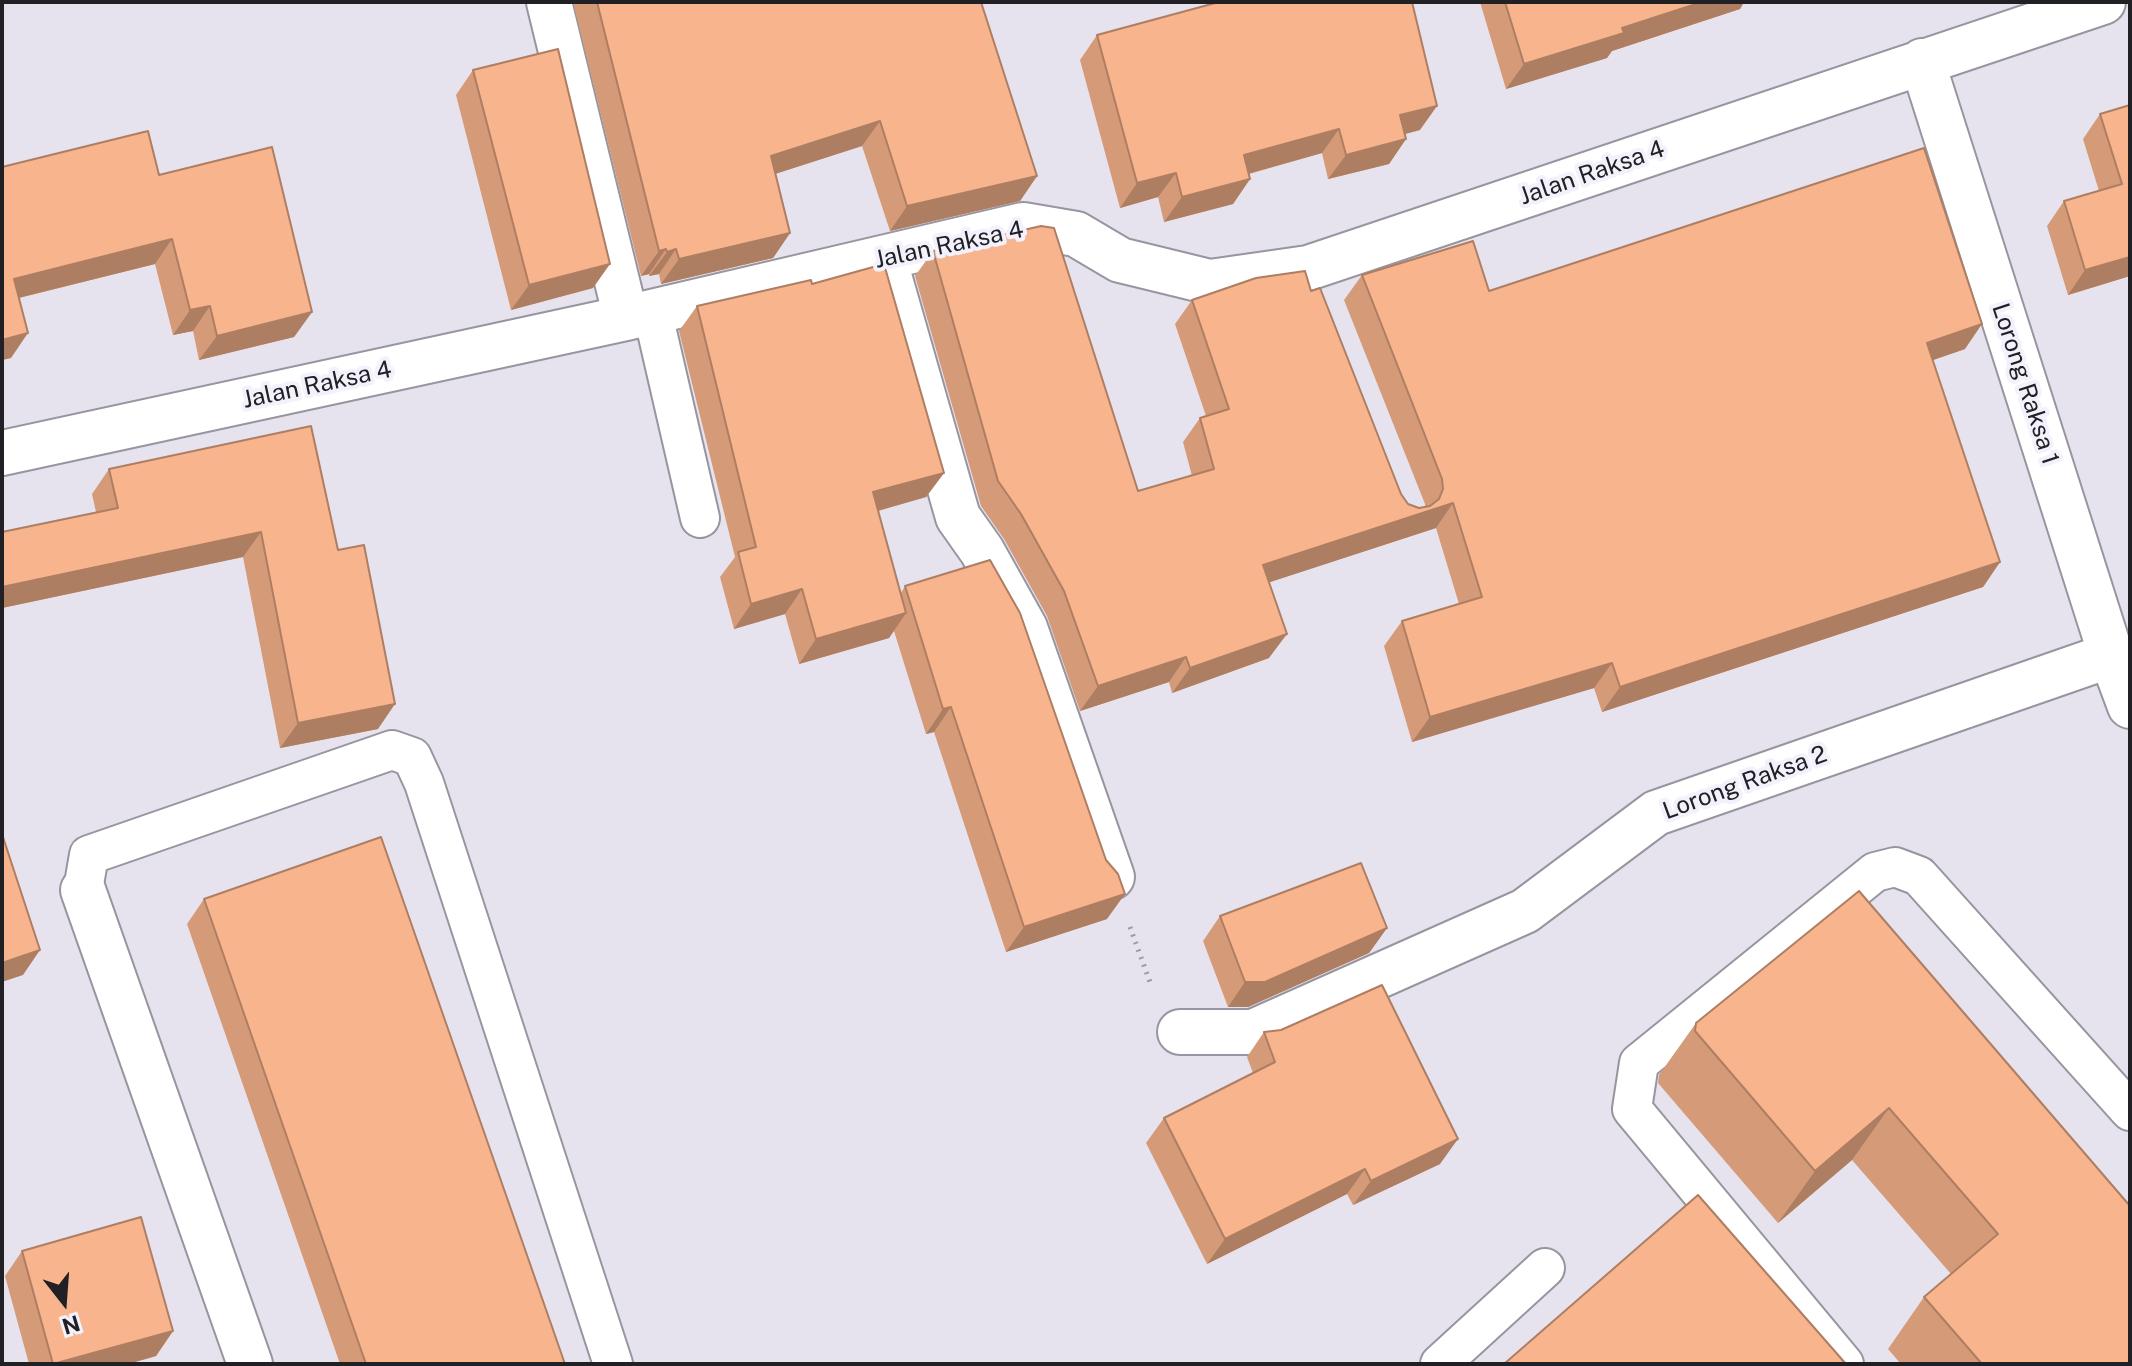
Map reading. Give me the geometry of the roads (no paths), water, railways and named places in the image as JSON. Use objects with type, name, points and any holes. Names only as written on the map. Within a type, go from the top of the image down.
[{"type":"street","points":[[549,2],[639,314]]},
{"type":"street","name":"Jalan Raksa 4","points":[[2,453],[639,314],[1023,225],[1076,234],[1120,260],[1210,282],[1314,283],[1922,61],[2103,2]]},
{"type":"street","name":"Lorong Raksa 1","points":[[1922,61],[2111,655],[2130,706]]},
{"type":"street","points":[[884,258],[958,517],[982,551],[1025,628],[1112,877]]},
{"type":"street","name":"Lorong Raksa 2","points":[[1180,1032],[1253,1032],[1525,911],[1656,813],[2111,655]]},
{"type":"street","points":[[83,890],[250,1364]]},
{"type":"lane","points":[[639,314],[700,518]]},
{"type":"lane","points":[[83,890],[89,855],[392,750],[412,757],[424,783],[613,1364]]},
{"type":"lane","points":[[1844,1364],[1632,1109],[1639,1063],[1875,872],[1895,867],[1919,876],[2130,1111]]},
{"type":"lane","points":[[1440,1364],[1545,1268]]}]
